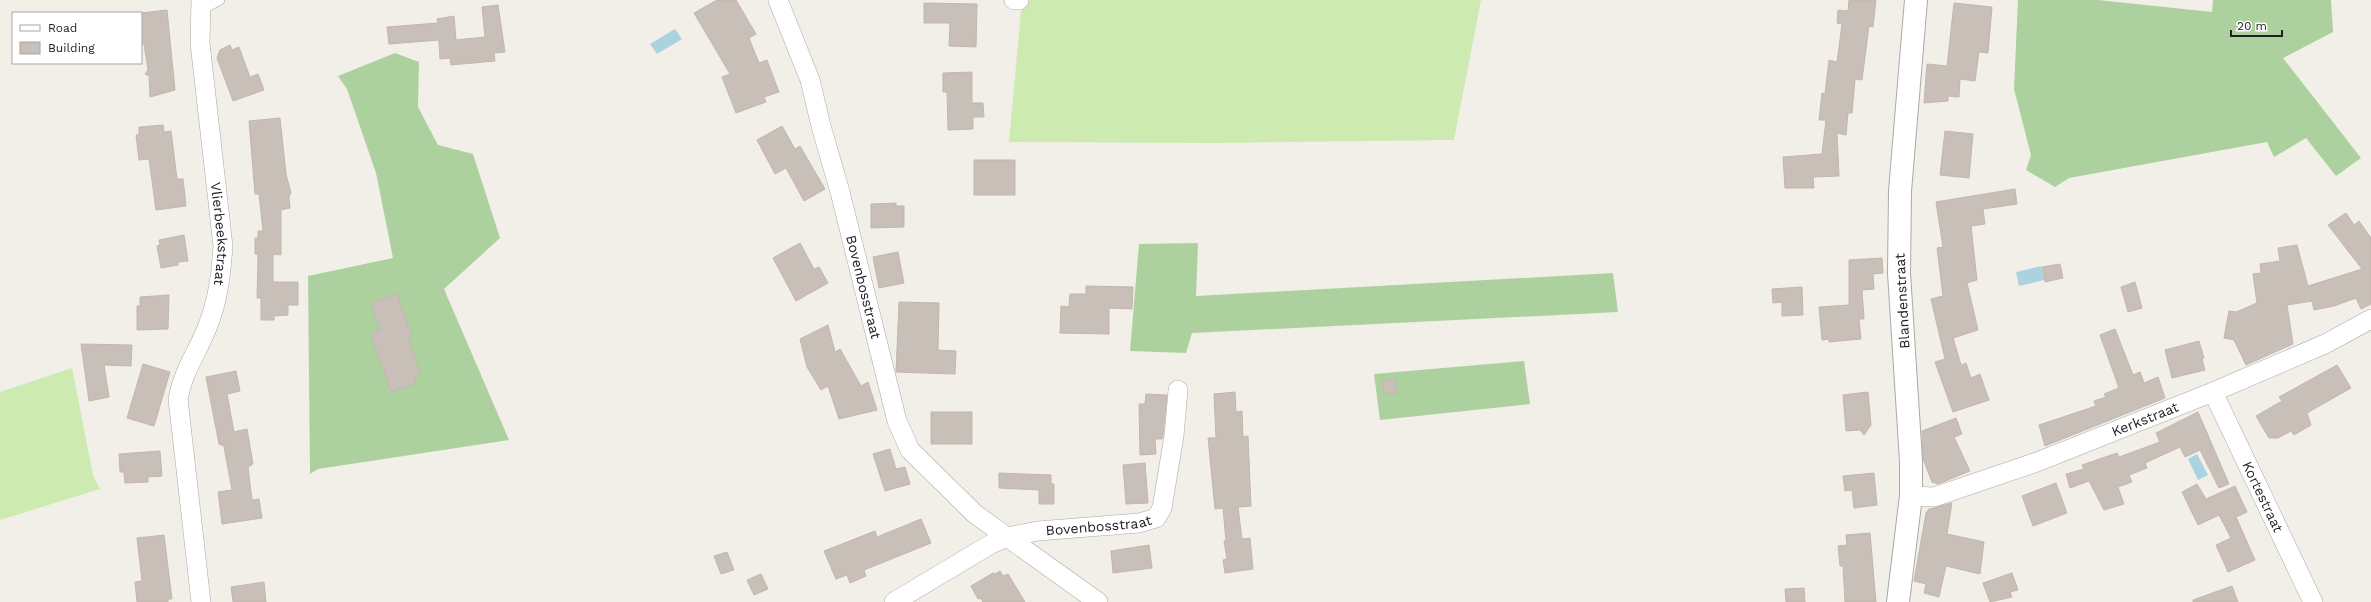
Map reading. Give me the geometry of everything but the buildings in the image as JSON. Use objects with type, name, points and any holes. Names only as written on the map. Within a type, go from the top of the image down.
[{"type":"street","name":"Bovenbosstraat","points":[[778,0],[810,80],[821,126],[840,192],[897,421],[910,450],[974,514],[1098,602]]},
{"type":"street","points":[[1014,0],[1019,0]]},
{"type":"street","name":"Blandenstraat","points":[[1898,602],[1911,496],[1911,455],[1899,273],[1900,206],[1916,0]]},
{"type":"street","name":"Vlierbeekstraat","points":[[200,5],[200,43],[223,246],[221,276],[216,305],[206,330],[181,380],[178,399],[201,602]]},
{"type":"street","name":"Kerkstraat","points":[[1911,496],[1934,497],[2037,462],[2213,392],[2325,344],[2371,319]]},
{"type":"street","name":"Bovenbosstraat","points":[[1007,537],[1038,531],[1139,523],[1156,518],[1162,508],[1174,436],[1178,390]]},
{"type":"street","name":"Kortestraat","points":[[2213,392],[2313,602]]},
{"type":"street","points":[[894,602],[991,544],[1007,537]]},
{"type":"lane","points":[[200,5],[220,0]]},
{"type":"green space","points":[[1022,0],[1481,0],[1454,140],[1216,143],[1009,142]]},
{"type":"green space","points":[[2018,0],[2098,0],[2212,12],[2213,0],[2331,0],[2333,32],[2283,58],[2361,158],[2336,176],[2306,138],[2274,157],[2267,142],[2069,178],[2055,187],[2026,170],[2031,155],[2014,89]]},
{"type":"green space","points":[[395,53],[419,62],[418,107],[438,145],[473,154],[500,238],[444,289],[509,440],[318,469],[310,474],[308,276],[393,258],[376,173],[347,89],[338,76]]},
{"type":"green space","points":[[1198,243],[1196,296],[1613,273],[1618,312],[1192,333],[1186,353],[1130,351],[1139,244]]},
{"type":"green space","points":[[1524,361],[1530,404],[1380,420],[1374,374]]},
{"type":"green space","points":[[72,368],[93,475],[100,489],[0,520],[0,392]]},
{"type":"water","points":[[675,29],[682,39],[657,54],[650,44]]},
{"type":"water","points":[[2041,266],[2044,280],[2019,286],[2016,272]]},
{"type":"water","points":[[2197,454],[2208,475],[2198,480],[2188,459]]}]
